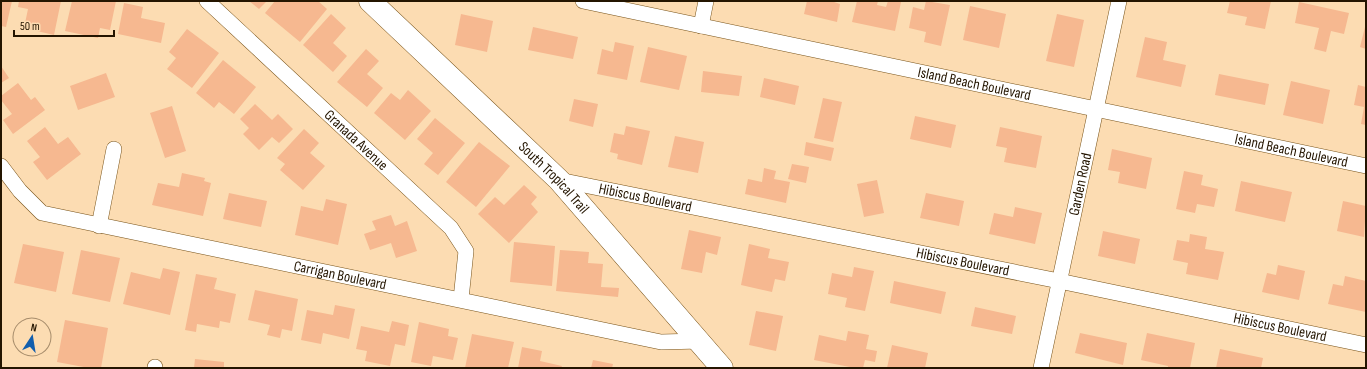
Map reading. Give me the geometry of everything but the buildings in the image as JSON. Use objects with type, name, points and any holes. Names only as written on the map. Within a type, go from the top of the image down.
[{"type":"street","name":"Granada Avenue","points":[[207,1],[451,228],[466,251],[461,299]]},
{"type":"street","name":"South Tropical Trail","points":[[370,1],[559,180],[722,368]]},
{"type":"street","name":"Island Beach Boulevard","points":[[582,1],[1366,166]]},
{"type":"street","points":[[701,26],[706,1]]},
{"type":"street","name":"Garden Road","points":[[1041,368],[1095,110],[1120,1]]},
{"type":"street","points":[[99,226],[114,149]]},
{"type":"street","name":"Carrigan Boulevard","points":[[1,166],[20,191],[42,212],[99,226],[461,299],[661,342],[700,341]]},
{"type":"street","name":"Hibiscus Boulevard","points":[[559,180],[1060,281],[1366,346]]}]
